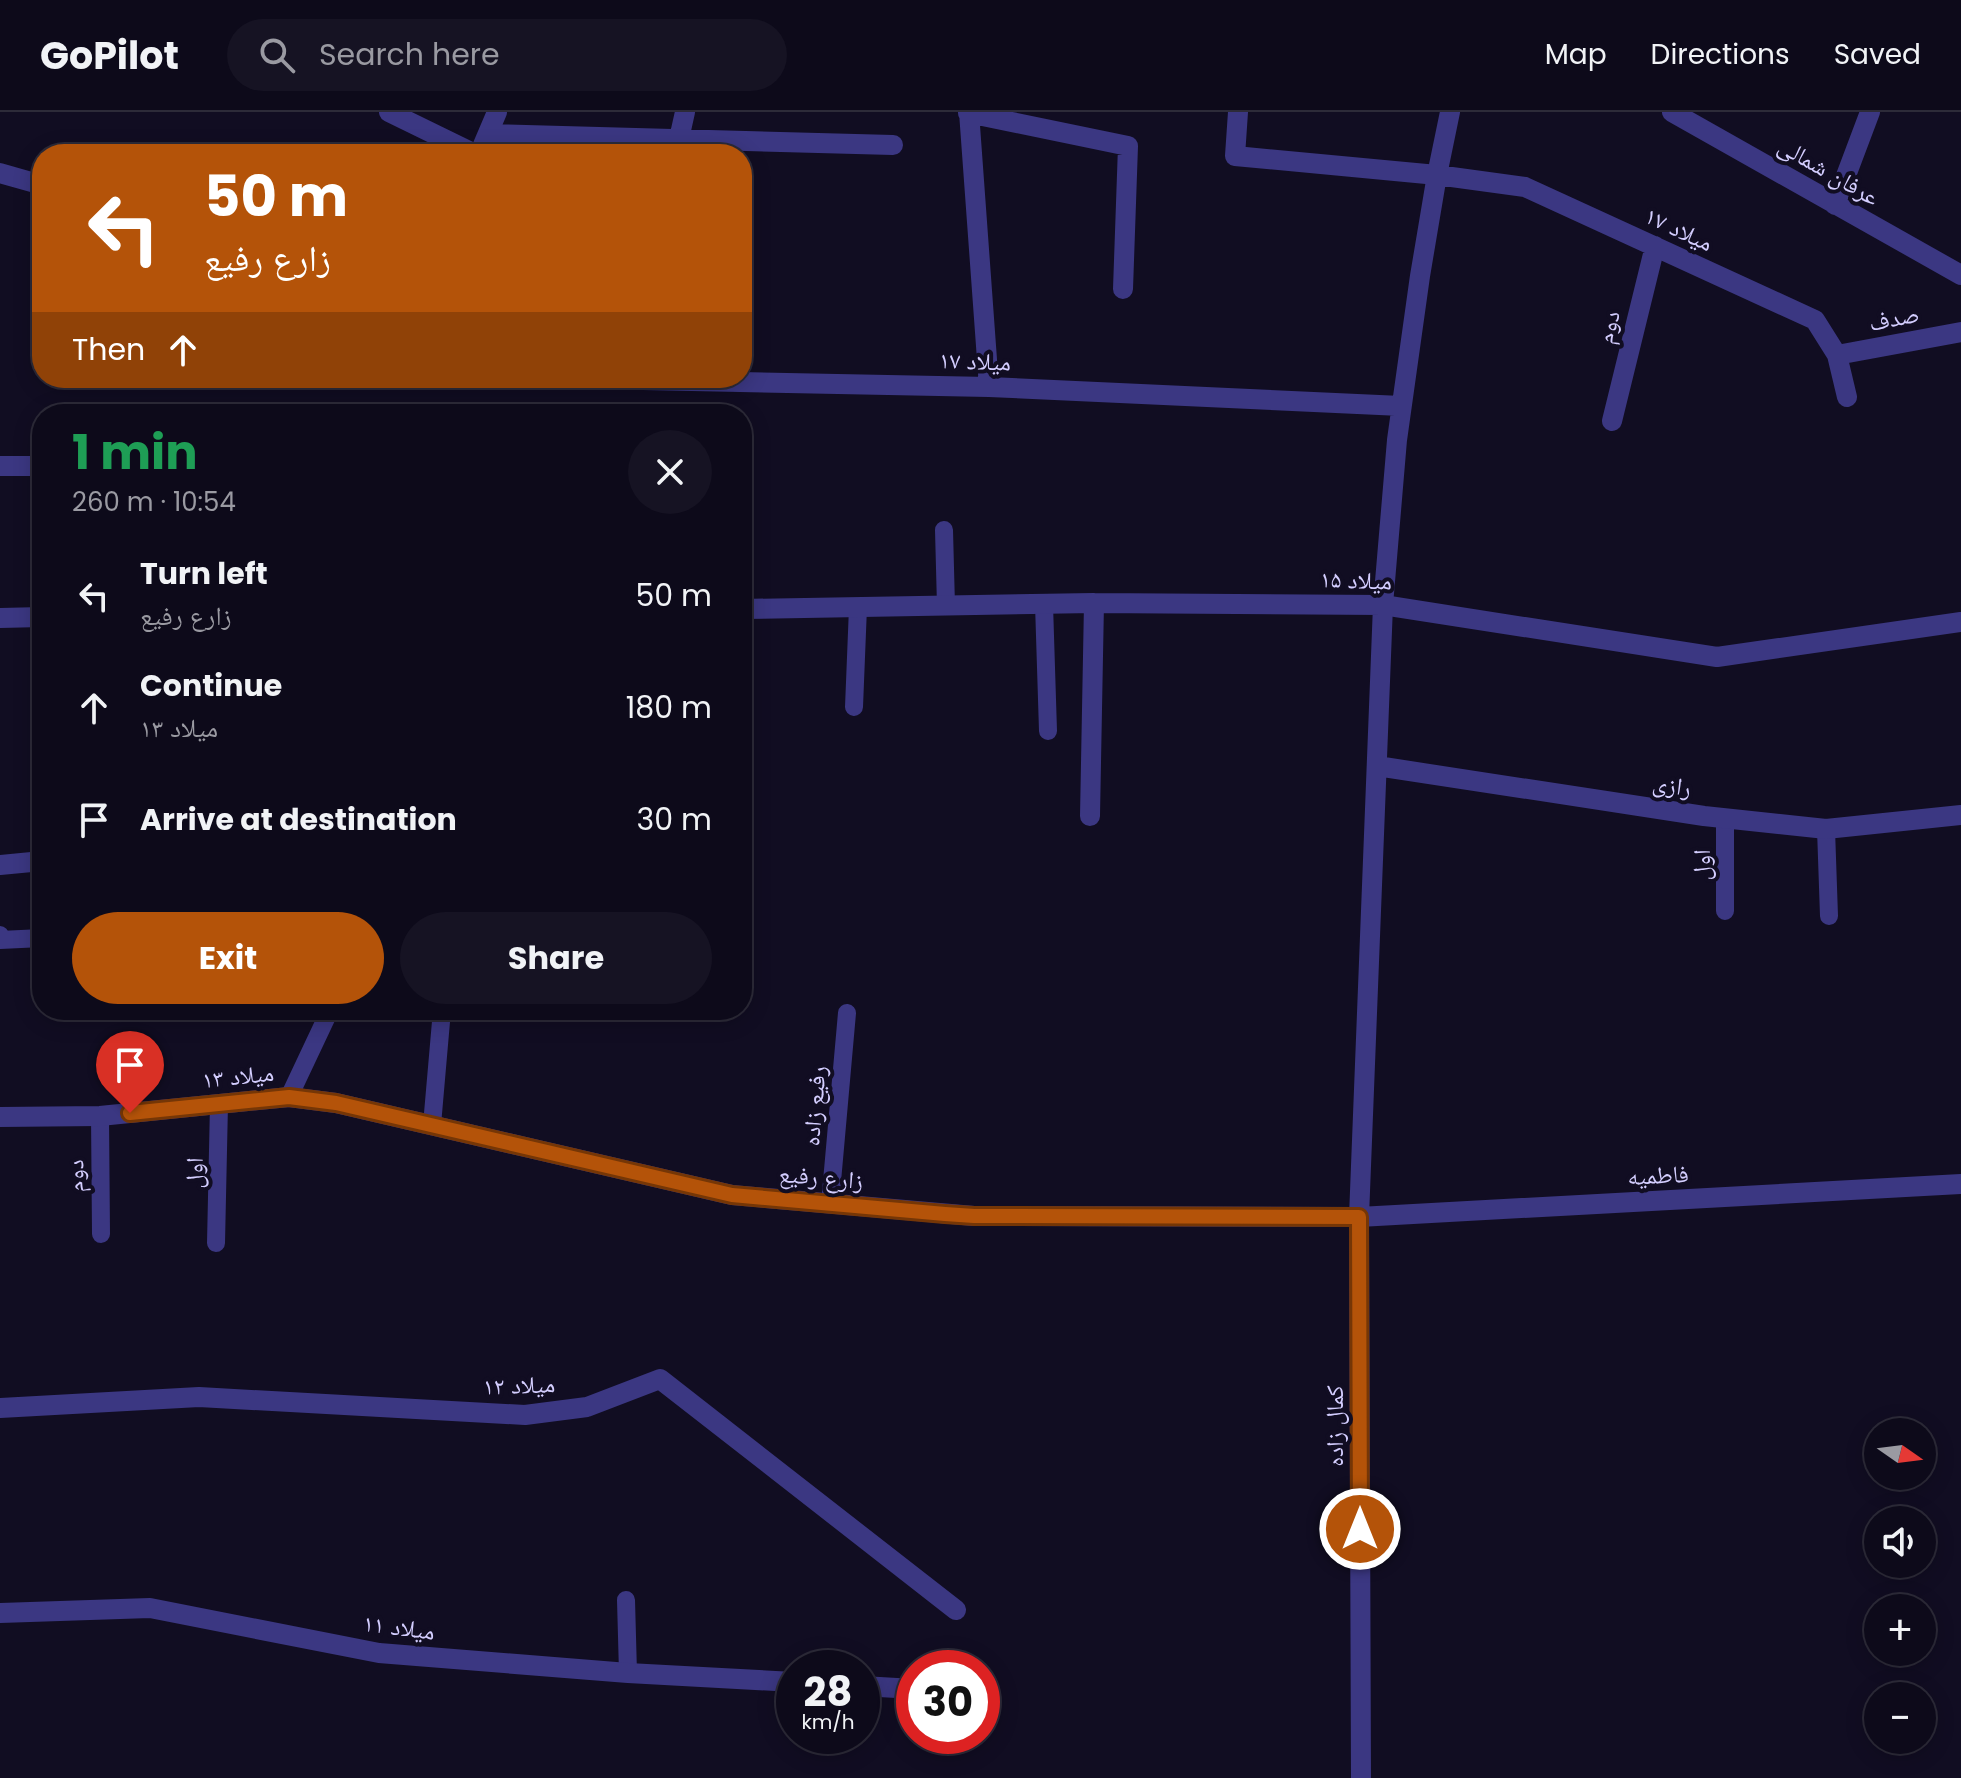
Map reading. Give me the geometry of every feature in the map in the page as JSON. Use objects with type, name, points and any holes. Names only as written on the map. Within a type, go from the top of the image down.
[{"type":"street","points":[[389,112],[457,144]]},
{"type":"street","points":[[483,144],[497,112]]},
{"type":"street","points":[[679,139],[685,112]]},
{"type":"street","points":[[989,387],[968,112],[1128,146],[1123,289]]},
{"type":"street","name":"میلاد ۱۷","points":[[1238,112],[1235,156],[1437,175],[1525,187],[1815,320],[1837,355],[1847,397]]},
{"type":"street","name":"کمال زاده","points":[[1361,1778],[1359,1217],[1383,605],[1401,406],[1437,175],[1450,112]]},
{"type":"street","name":"عرفان شمالی","points":[[1672,112],[1961,275]]},
{"type":"street","points":[[1835,205],[1870,112]]},
{"type":"street","points":[[488,134],[893,145]]},
{"type":"street","points":[[0,173],[32,182]]},
{"type":"street","name":"دوم","points":[[1612,421],[1655,246]]},
{"type":"street","name":"صدف","points":[[1837,355],[1961,332]]},
{"type":"street","name":"میلاد ۱۷","points":[[752,382],[989,387],[1401,406]]},
{"type":"street","points":[[0,466],[32,466]]},
{"type":"street","points":[[1090,816],[1094,603]]},
{"type":"street","name":"میلاد ۱۵","points":[[752,609],[1094,603],[1383,605],[1717,657],[1961,622]]},
{"type":"street","points":[[0,618],[32,617]]},
{"type":"street","name":"رازی","points":[[1377,766],[1725,818],[1826,829],[1961,815]]},
{"type":"street","points":[[0,865],[32,862]]},
{"type":"street","name":"زارع رفیع","points":[[289,1097],[336,1103],[732,1195],[974,1216],[1359,1217]]},
{"type":"street","name":"میلاد ۱۳","points":[[0,1117],[100,1116],[289,1097]]},
{"type":"street","name":"فاطمیه","points":[[1359,1217],[1961,1184]]},
{"type":"street","name":"میلاد ۱۲","points":[[0,1408],[199,1397],[525,1415],[587,1407],[660,1379],[956,1610]]},
{"type":"street","name":"میلاد ۱۱","points":[[0,1613],[150,1608],[379,1653],[628,1673],[776,1681]]},
{"type":"lane","points":[[944,530],[946,606]]},
{"type":"lane","points":[[1044,604],[1048,731]]},
{"type":"lane","points":[[854,707],[858,607]]},
{"type":"lane","name":"اول","points":[[1725,818],[1725,911]]},
{"type":"lane","points":[[1826,829],[1829,916]]},
{"type":"lane","points":[[0,935],[0,940],[32,938]]},
{"type":"lane","name":"رفیع زاده","points":[[830,1204],[847,1013]]},
{"type":"lane","points":[[289,1097],[325,1020]]},
{"type":"lane","points":[[432,1125],[441,1020]]},
{"type":"lane","name":"اول","points":[[216,1243],[219,1104]]},
{"type":"lane","name":"دوم","points":[[100,1116],[101,1234]]},
{"type":"lane","points":[[626,1600],[628,1673]]},
{"type":"route","points":[[130,1113],[289,1097],[336,1103],[732,1195],[945,1214],[1359,1217],[1360,1529]]}]
